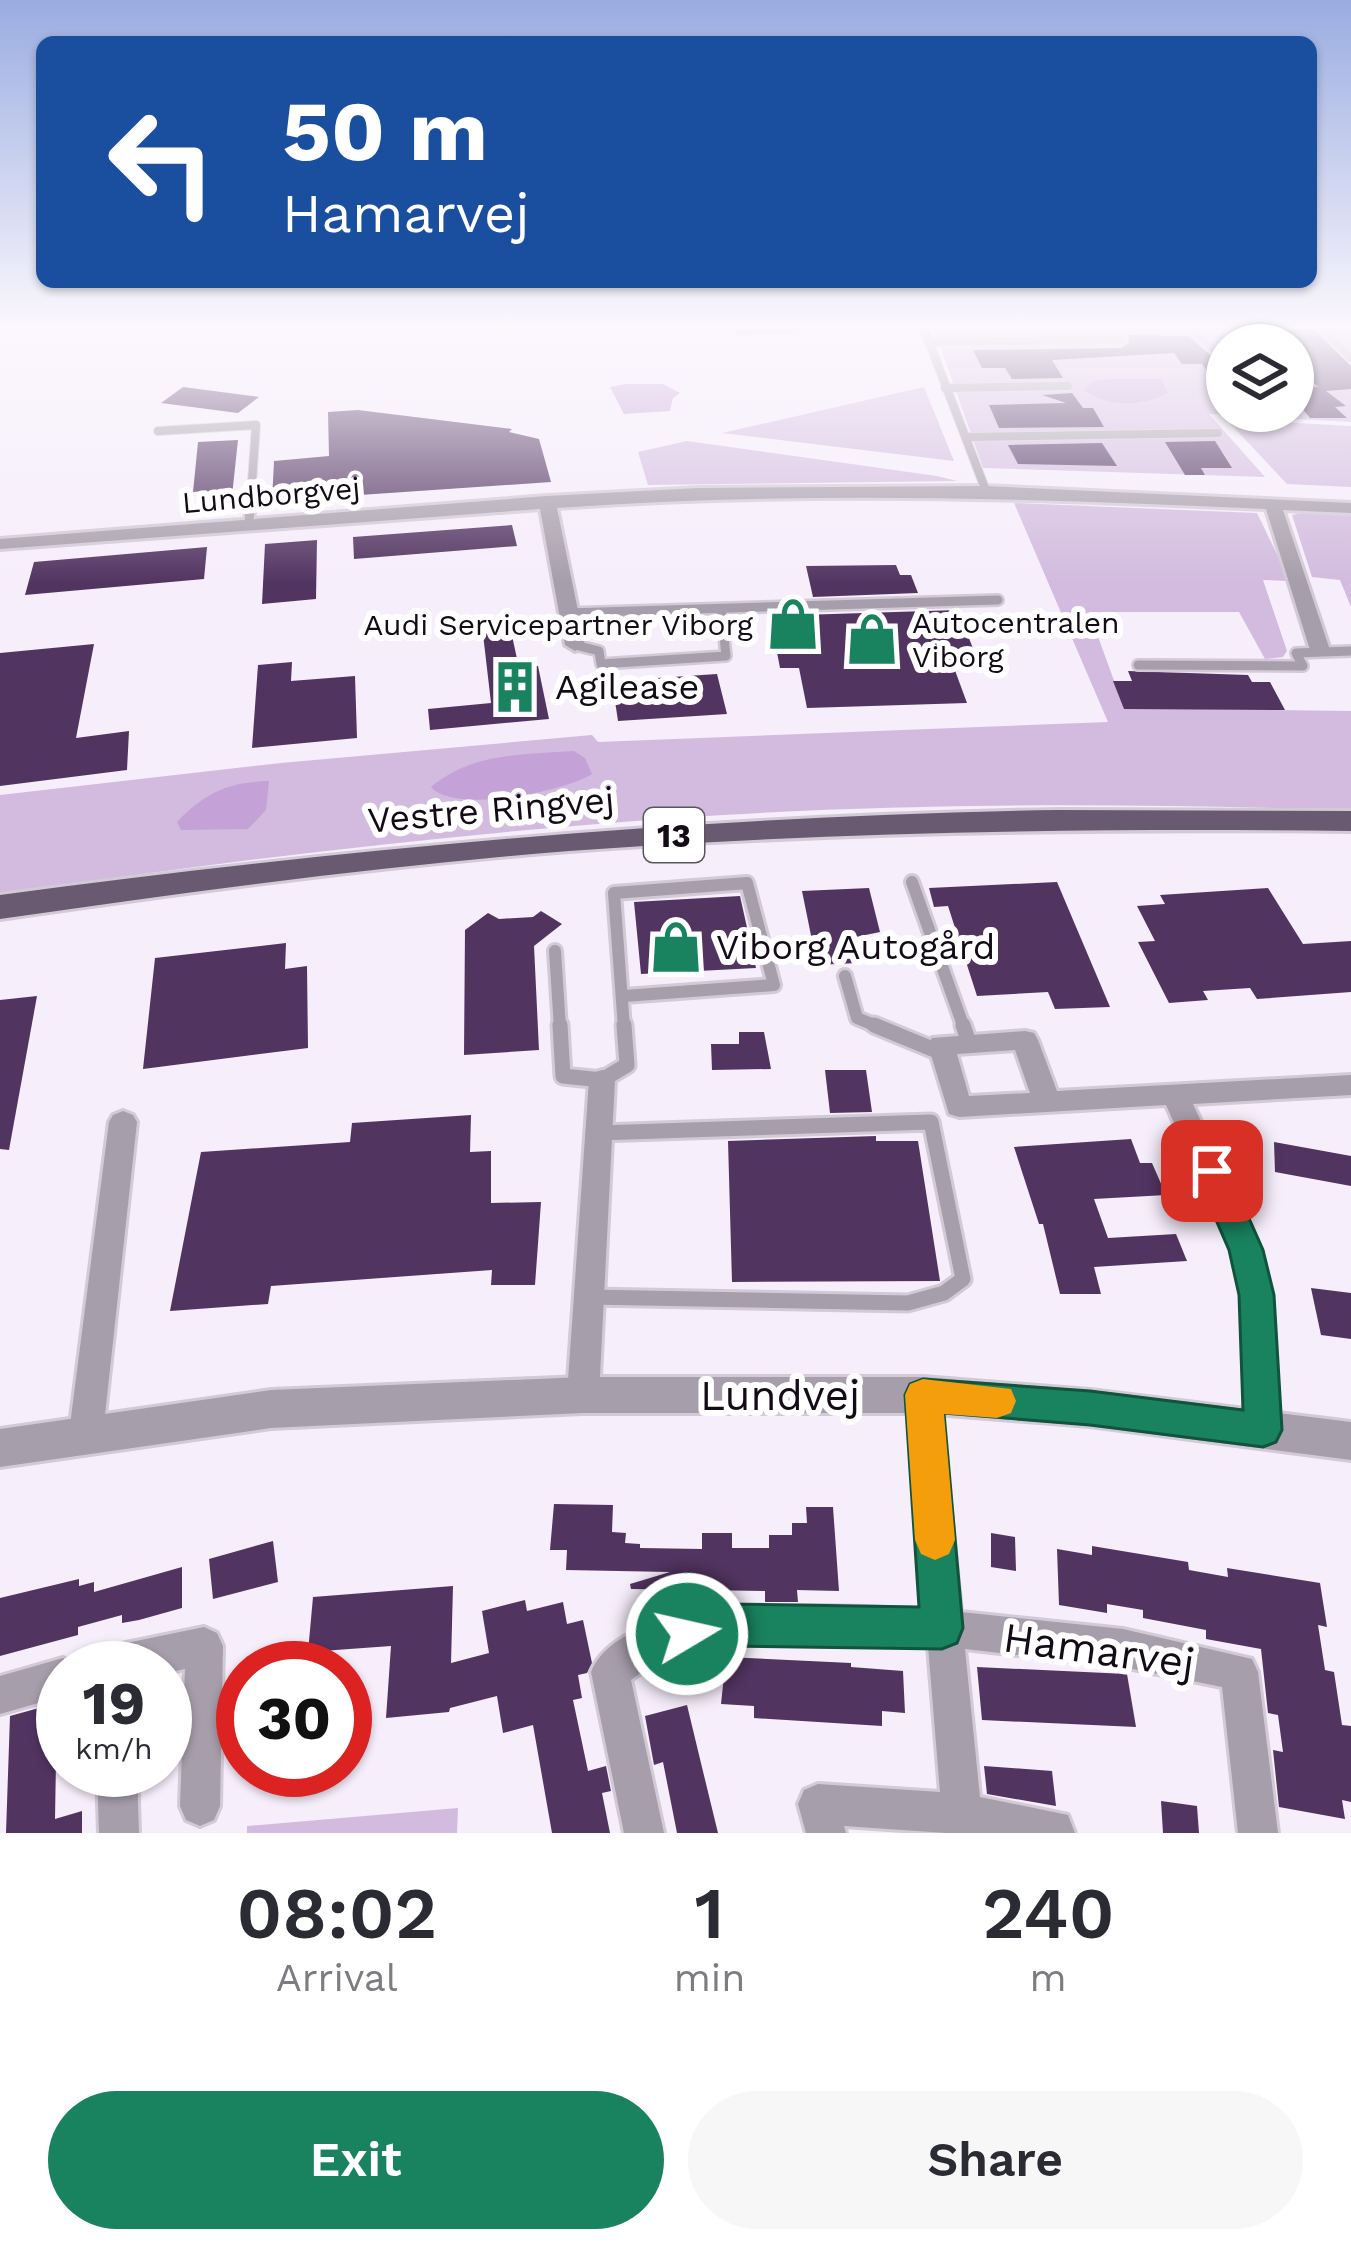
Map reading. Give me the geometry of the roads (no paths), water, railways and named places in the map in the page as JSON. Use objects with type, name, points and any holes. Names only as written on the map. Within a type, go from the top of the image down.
[{"type":"main road","name":"Vestre Ringvej","points":[[0,907],[295,868],[569,841],[958,822],[1351,821]]},
{"type":"street","name":"Lundborgvej","points":[[0,544],[548,501],[719,493],[986,491],[1351,508]]},
{"type":"street","points":[[548,501],[575,645]]},
{"type":"street","points":[[1272,503],[1320,650]]},
{"type":"street","points":[[1047,1101],[1025,1040],[956,1048],[959,1107],[1351,1085]]},
{"type":"street","points":[[583,1395],[602,1080]]},
{"type":"street","points":[[1174,1092],[1246,1250],[1256,1295],[1263,1430]]},
{"type":"street","points":[[86,1433],[123,1122]]},
{"type":"street","name":"Lundvej","points":[[0,1448],[271,1409],[583,1395],[923,1395],[1090,1408],[1351,1442]]},
{"type":"street","points":[[923,1395],[962,1814]]},
{"type":"street","name":"Hamarvej","points":[[644,1833],[610,1672],[650,1644],[724,1625],[942,1628],[1123,1648],[1238,1672],[1258,1833]]},
{"type":"street","points":[[192,1648],[204,1646],[200,1806]]},
{"type":"street","points":[[0,1695],[36,1685]]},
{"type":"street","points":[[118,1797],[119,1833]]},
{"type":"street","points":[[826,1833],[818,1804],[962,1814],[1054,1828],[1054,1833]]},
{"type":"lane","points":[[956,412],[986,491]]},
{"type":"lane","points":[[158,431],[256,425],[249,524]]},
{"type":"lane","points":[[967,437],[1218,434]]},
{"type":"lane","points":[[567,613],[998,600]]},
{"type":"lane","points":[[575,645],[599,651],[602,664],[726,656],[721,609]]},
{"type":"lane","points":[[1138,664],[1304,666],[1296,653],[1351,651]]},
{"type":"lane","points":[[912,882],[956,1048]]},
{"type":"lane","points":[[555,951],[563,1076],[602,1080],[627,1065],[614,893],[747,883],[774,985],[624,996]]},
{"type":"lane","points":[[845,976],[857,1018],[956,1048]]},
{"type":"lane","points":[[589,1297],[908,1303],[944,1293],[963,1279],[931,1122],[598,1133]]},
{"type":"place","name":"Audi Servicepartner Viborg","points":[[793,624]]},
{"type":"place","name":"Autocentralen Viborg","points":[[872,639]]},
{"type":"place","name":"Agilease","points":[[515,687]]},
{"type":"place","name":"Viborg Autogård","points":[[676,947]]}]
